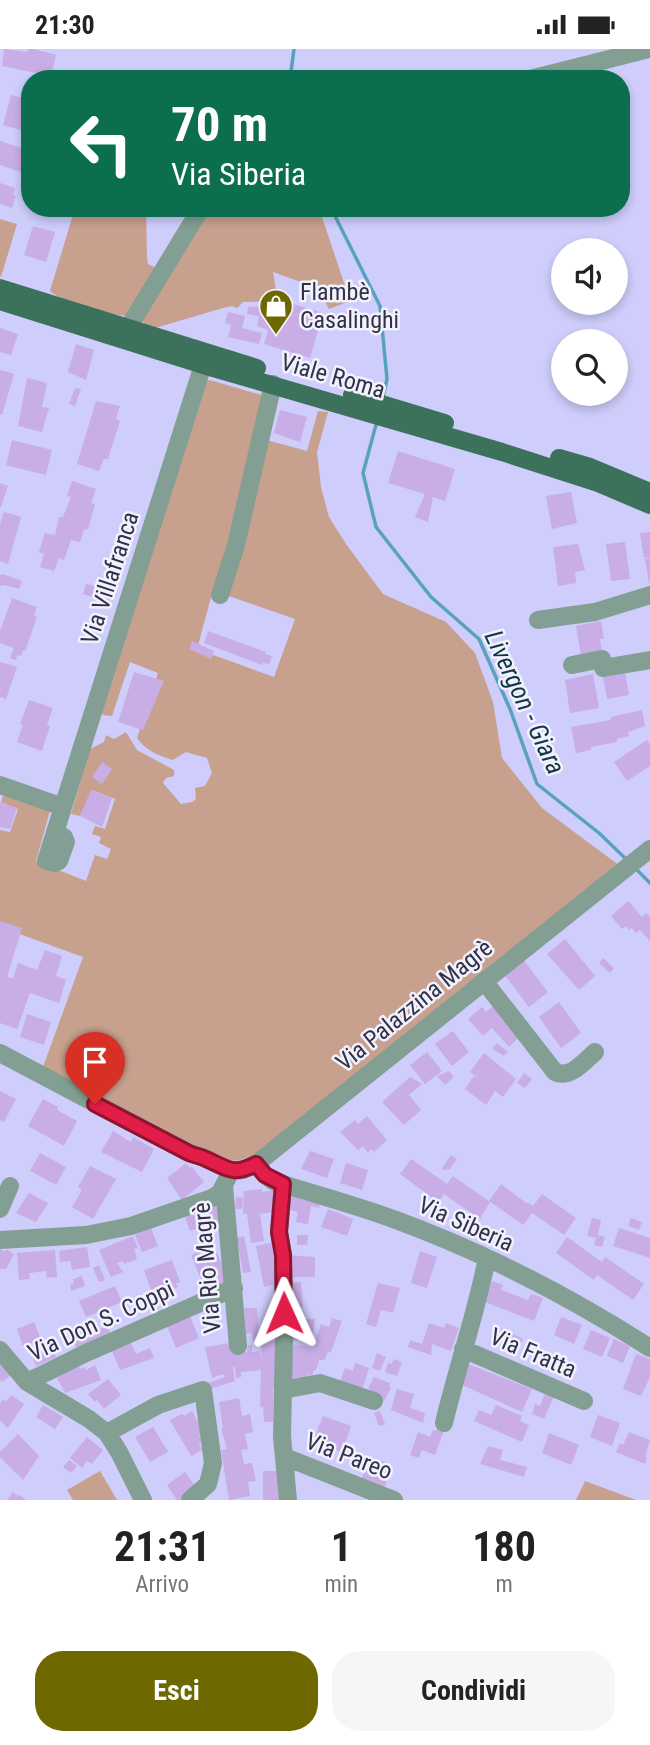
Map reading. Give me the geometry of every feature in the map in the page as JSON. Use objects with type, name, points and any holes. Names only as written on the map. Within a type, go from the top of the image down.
[{"type":"main road","name":"Viale Roma","points":[[0,288],[126,334]]},
{"type":"main road","name":"Viale Roma","points":[[0,301],[126,334],[433,425],[598,483],[650,505]]},
{"type":"main road","name":"Viale Roma","points":[[470,437],[590,467],[650,492]]},
{"type":"street","points":[[566,70],[649,49]]},
{"type":"street","points":[[126,334],[196,217]]},
{"type":"street","name":"Via Villafranca","points":[[55,832],[205,358]]},
{"type":"street","points":[[220,595],[236,545],[275,378]]},
{"type":"street","points":[[538,620],[595,612],[650,595]]},
{"type":"street","points":[[572,665],[602,659],[603,668],[650,660]]},
{"type":"street","points":[[0,785],[63,807]]},
{"type":"street","name":"Via Palazzina Magrè","points":[[228,1179],[256,1164],[650,849]]},
{"type":"street","points":[[484,981],[555,1072],[570,1072],[595,1052]]},
{"type":"street","points":[[0,1053],[177,1147],[228,1179]]},
{"type":"street","name":"Via Siberia","points":[[256,1164],[265,1175],[283,1184],[394,1219],[487,1258],[604,1319],[650,1349]]},
{"type":"street","name":"Via Rio Magrè","points":[[0,1240],[86,1235],[131,1226],[212,1198],[228,1179]]},
{"type":"street","name":"Via Rio Magrè","points":[[228,1179],[227,1242],[234,1288],[238,1346]]},
{"type":"street","name":"Via Pareo","points":[[283,1184],[279,1232],[283,1266],[282,1436],[288,1500]]},
{"type":"street","points":[[0,1209],[10,1186]]},
{"type":"street","name":"Via Fratta","points":[[444,1423],[463,1349],[476,1312],[487,1258]]},
{"type":"street","name":"Via Don S. Coppi","points":[[27,1382],[234,1288]]},
{"type":"street","name":"Via Fratta","points":[[463,1349],[583,1401]]},
{"type":"street","points":[[0,1350],[27,1382],[89,1419],[107,1433],[143,1500]]},
{"type":"street","points":[[283,1389],[320,1383],[373,1401]]},
{"type":"street","points":[[107,1433],[158,1405],[203,1389],[212,1463],[208,1484],[190,1500]]},
{"type":"street","name":"Via Pareo","points":[[285,1457],[394,1500]]},
{"type":"shaded area","points":[[72,217],[146,217],[148,264],[160,270],[128,316],[87,307],[63,299],[50,291]]},
{"type":"shaded area","points":[[200,217],[322,217],[350,301],[329,309],[318,288],[273,272],[278,301],[243,302],[237,308],[223,308],[155,328],[144,324],[141,318]]},
{"type":"shaded area","points":[[0,219],[17,224],[1,277],[0,276]]},
{"type":"shaded area","points":[[207,381],[265,396],[233,541],[213,590],[197,649],[274,677],[295,619],[226,595],[263,439],[307,451],[318,411],[328,412],[317,452],[321,487],[329,517],[346,544],[383,594],[446,622],[475,653],[493,702],[502,758],[542,808],[620,866],[254,1155],[234,1161],[214,1156],[43,1067],[83,957],[0,927],[0,830],[10,832],[18,809],[1,802],[4,793],[50,811],[36,861],[86,881],[95,855],[107,859],[111,849],[99,843],[101,837],[92,834],[95,826],[105,829],[115,799],[92,790],[80,816],[71,814],[90,749],[104,742],[106,735],[114,739],[126,732],[137,750],[174,770],[174,776],[166,778],[163,783],[181,804],[196,799],[195,788],[205,786],[212,773],[207,758],[186,752],[173,760],[153,752],[137,738],[158,673],[130,662],[112,716],[103,715],[102,712]]},
{"type":"shaded area","points":[[100,1471],[117,1500],[73,1500],[67,1490]]},
{"type":"shaded area","points":[[585,1481],[636,1500],[576,1500]]},
{"type":"building","points":[[4,49],[27,52],[28,49],[34,49],[56,55],[52,70],[22,70],[2,66]]},
{"type":"building","points":[[11,95],[21,98],[21,130],[3,125]]},
{"type":"building","points":[[0,141],[21,148],[21,172],[0,165]]},
{"type":"building","points":[[0,183],[15,188],[13,195],[16,196],[12,208],[0,204]]},
{"type":"building","points":[[33,226],[55,232],[46,262],[24,255]]},
{"type":"building","points":[[293,304],[323,313],[310,358],[264,344],[268,330],[257,326],[259,316],[247,314],[248,307]]},
{"type":"building","points":[[228,312],[245,316],[242,328],[262,333],[259,344],[228,337],[231,325],[225,323]]},
{"type":"building","points":[[0,328],[18,334],[11,355],[0,352]]},
{"type":"building","points":[[76,344],[94,350],[86,380],[68,372]]},
{"type":"building","points":[[0,370],[14,374],[2,415],[0,414]]},
{"type":"building","points":[[27,378],[47,383],[42,407],[49,408],[42,432],[18,426]]},
{"type":"building","points":[[75,388],[81,389],[75,406],[69,404]]},
{"type":"building","points":[[96,401],[120,406],[116,419],[120,421],[108,459],[104,459],[99,471],[77,464]]},
{"type":"building","points":[[280,410],[307,417],[300,442],[274,433]]},
{"type":"building","points":[[12,440],[52,450],[46,475],[6,465]]},
{"type":"building","points":[[398,451],[455,469],[445,501],[433,497],[428,522],[415,517],[425,494],[388,483]]},
{"type":"building","points":[[72,481],[96,489],[91,503],[95,504],[88,529],[84,530],[80,542],[71,540],[64,560],[59,558],[54,571],[40,567],[44,554],[39,552],[45,533],[55,535],[59,517],[63,517],[71,497],[67,496]]},
{"type":"building","points":[[0,483],[8,486],[1,507],[0,507]]},
{"type":"building","points":[[571,492],[577,523],[552,529],[546,496]]},
{"type":"building","points":[[4,512],[21,517],[8,564],[0,561],[0,524]]},
{"type":"building","points":[[650,532],[650,557],[644,558],[640,533]]},
{"type":"building","points":[[625,542],[630,579],[611,581],[606,544]]},
{"type":"building","points":[[578,544],[585,570],[575,572],[576,583],[558,586],[553,547]]},
{"type":"building","points":[[650,558],[650,583],[649,583],[645,559]]},
{"type":"building","points":[[0,575],[22,581],[19,589],[0,586]]},
{"type":"building","points":[[86,584],[111,590],[109,602],[83,594]]},
{"type":"building","points":[[12,598],[37,607],[34,616],[37,617],[25,651],[23,650],[21,656],[17,655],[16,660],[10,658],[14,648],[0,643],[0,631]]},
{"type":"building","points":[[601,621],[604,639],[600,639],[602,652],[581,656],[576,626]]},
{"type":"building","points":[[208,631],[266,652],[265,654],[272,656],[269,665],[263,662],[262,665],[204,643]]},
{"type":"building","points":[[192,641],[214,651],[211,659],[189,649]]},
{"type":"building","points":[[0,662],[17,667],[6,699],[0,697]]},
{"type":"building","points":[[624,667],[629,695],[607,699],[602,671]]},
{"type":"building","points":[[134,672],[164,681],[143,730],[118,722]]},
{"type":"building","points":[[593,674],[599,708],[570,713],[565,680]]},
{"type":"building","points":[[29,700],[53,708],[42,751],[17,742]]},
{"type":"building","points":[[642,710],[645,726],[628,732],[629,736],[617,739],[617,742],[576,753],[571,727],[611,720],[611,717]]},
{"type":"building","points":[[647,740],[650,745],[650,766],[627,781],[614,762]]},
{"type":"building","points":[[102,762],[112,769],[102,784],[92,777]]},
{"type":"building","points":[[91,790],[112,798],[102,827],[80,816]]},
{"type":"building","points":[[0,802],[17,808],[10,829],[0,827]]},
{"type":"building","points":[[628,901],[642,917],[646,913],[650,917],[650,941],[640,930],[636,933],[626,926],[622,929],[611,916]]},
{"type":"building","points":[[0,921],[22,928],[7,977],[13,978],[18,963],[37,970],[45,950],[62,956],[56,976],[66,980],[59,1003],[30,993],[17,1029],[0,1023]]},
{"type":"building","points":[[565,939],[595,976],[579,990],[547,954]]},
{"type":"building","points":[[522,958],[548,992],[529,1007],[503,973]]},
{"type":"building","points":[[603,958],[614,968],[610,973],[599,963]]},
{"type":"building","points":[[559,1002],[581,1033],[561,1048],[539,1017]]},
{"type":"building","points":[[493,1006],[521,1035],[509,1047],[492,1028],[483,1036],[468,1019],[482,1007],[486,1012]]},
{"type":"building","points":[[27,1014],[51,1022],[44,1045],[20,1037]]},
{"type":"building","points":[[453,1031],[469,1052],[452,1066],[435,1044]]},
{"type":"building","points":[[497,1043],[508,1052],[504,1056],[492,1049]]},
{"type":"building","points":[[427,1052],[442,1071],[425,1084],[410,1065]]},
{"type":"building","points":[[484,1053],[516,1079],[503,1097],[495,1091],[486,1105],[465,1089],[474,1076],[482,1081],[470,1072]]},
{"type":"building","points":[[449,1071],[454,1077],[445,1085],[437,1076]]},
{"type":"building","points":[[524,1073],[532,1079],[525,1088],[517,1083]]},
{"type":"building","points":[[410,1077],[422,1084],[409,1095],[421,1110],[404,1125],[382,1102]]},
{"type":"building","points":[[0,1091],[16,1099],[4,1122],[0,1120]]},
{"type":"building","points":[[43,1099],[77,1121],[64,1146],[28,1126]]},
{"type":"building","points":[[367,1116],[387,1140],[374,1152],[372,1149],[368,1153],[363,1146],[358,1150],[340,1132],[355,1120],[358,1124]]},
{"type":"building","points":[[113,1131],[131,1142],[133,1137],[154,1149],[142,1172],[101,1152]]},
{"type":"building","points":[[310,1151],[334,1159],[327,1178],[301,1169]]},
{"type":"building","points":[[40,1153],[66,1167],[56,1185],[30,1171]]},
{"type":"building","points":[[451,1155],[457,1159],[450,1169],[441,1170]]},
{"type":"building","points":[[411,1159],[447,1184],[453,1176],[490,1202],[480,1219],[444,1194],[438,1202],[400,1174]]},
{"type":"building","points":[[186,1163],[204,1182],[182,1200],[167,1178]]},
{"type":"building","points":[[346,1163],[368,1170],[362,1190],[340,1183]]},
{"type":"building","points":[[90,1166],[116,1179],[93,1219],[72,1207],[82,1190],[78,1187]]},
{"type":"building","points":[[501,1184],[533,1206],[542,1194],[576,1218],[564,1235],[532,1213],[523,1225],[489,1201]]},
{"type":"building","points":[[262,1189],[262,1192],[279,1189],[280,1211],[260,1214],[264,1241],[251,1243],[247,1214],[243,1214],[244,1191]]},
{"type":"building","points":[[290,1191],[321,1197],[319,1208],[311,1206],[308,1224],[296,1222],[298,1212],[287,1209]]},
{"type":"building","points":[[29,1193],[48,1203],[36,1222],[16,1213]]},
{"type":"building","points":[[220,1196],[224,1218],[190,1231],[185,1217],[192,1214],[189,1207]]},
{"type":"building","points":[[236,1197],[243,1198],[242,1209],[235,1209]]},
{"type":"building","points":[[328,1209],[353,1219],[347,1236],[321,1227]]},
{"type":"building","points":[[592,1218],[601,1220],[598,1235],[605,1237],[602,1247],[594,1245],[596,1238],[587,1236]]},
{"type":"building","points":[[631,1218],[642,1222],[639,1230],[628,1226]]},
{"type":"building","points":[[151,1228],[158,1246],[142,1252],[135,1235]]},
{"type":"building","points":[[619,1228],[650,1238],[650,1258],[613,1246]]},
{"type":"building","points":[[297,1235],[308,1235],[307,1245],[297,1245]]},
{"type":"building","points":[[133,1236],[138,1248],[134,1249],[137,1259],[124,1264],[123,1261],[117,1263],[123,1272],[111,1277],[99,1250]]},
{"type":"building","points":[[244,1236],[251,1272],[243,1273],[237,1238]]},
{"type":"building","points":[[567,1237],[602,1262],[605,1257],[644,1284],[633,1300],[597,1275],[594,1280],[556,1253]]},
{"type":"building","points":[[275,1242],[280,1283],[264,1287],[256,1246]]},
{"type":"building","points":[[214,1246],[229,1281],[206,1291],[191,1255]]},
{"type":"building","points":[[87,1247],[90,1267],[72,1270],[70,1261],[60,1262],[59,1251]]},
{"type":"building","points":[[0,1248],[14,1254],[6,1269],[0,1269]]},
{"type":"building","points":[[55,1250],[57,1277],[47,1278],[46,1271],[29,1273],[30,1279],[19,1280],[17,1253]]},
{"type":"building","points":[[420,1251],[437,1257],[427,1288],[411,1283]]},
{"type":"building","points":[[289,1255],[315,1257],[315,1277],[292,1277]]},
{"type":"building","points":[[172,1260],[180,1282],[176,1283],[178,1287],[172,1289],[171,1286],[152,1293],[144,1270]]},
{"type":"building","points":[[99,1265],[105,1280],[99,1282],[93,1268]]},
{"type":"building","points":[[82,1276],[85,1286],[71,1291],[73,1279]]},
{"type":"building","points":[[492,1281],[503,1285],[501,1290],[528,1300],[531,1294],[543,1298],[534,1321],[485,1302]]},
{"type":"building","points":[[301,1282],[303,1307],[292,1308],[290,1283]]},
{"type":"building","points":[[378,1283],[400,1288],[393,1313],[381,1310],[376,1327],[366,1324]]},
{"type":"building","points":[[115,1286],[122,1302],[86,1317],[79,1301]]},
{"type":"building","points":[[244,1308],[257,1308],[259,1341],[253,1341],[252,1333],[246,1334]]},
{"type":"building","points":[[190,1316],[199,1338],[176,1348],[167,1326]]},
{"type":"building","points":[[561,1317],[582,1325],[574,1344],[554,1335]]},
{"type":"building","points":[[332,1318],[342,1321],[331,1352],[327,1353],[325,1360],[319,1360],[316,1370],[313,1375],[308,1375],[306,1382],[287,1383],[287,1344],[313,1347],[321,1324],[329,1327]]},
{"type":"building","points":[[304,1319],[315,1319],[312,1339],[293,1340],[290,1326],[304,1325]]},
{"type":"building","points":[[34,1322],[41,1339],[23,1346],[17,1329]]},
{"type":"building","points":[[429,1323],[444,1328],[446,1323],[459,1328],[451,1351],[432,1344],[431,1355],[408,1347],[410,1340],[422,1344]]},
{"type":"building","points":[[92,1325],[95,1332],[107,1326],[111,1335],[77,1351],[72,1334]]},
{"type":"building","points":[[262,1326],[280,1326],[280,1389],[273,1389],[273,1422],[264,1422],[263,1407],[260,1407]]},
{"type":"building","points":[[502,1328],[523,1339],[517,1351],[496,1340]]},
{"type":"building","points":[[591,1330],[610,1338],[602,1357],[583,1349]]},
{"type":"building","points":[[614,1339],[630,1346],[623,1363],[607,1356]]},
{"type":"building","points":[[131,1343],[136,1354],[150,1348],[154,1358],[120,1370],[112,1351]]},
{"type":"building","points":[[230,1343],[234,1354],[247,1352],[248,1345],[252,1345],[252,1352],[260,1351],[263,1370],[241,1372],[241,1377],[236,1378],[233,1367],[235,1381],[204,1391],[202,1385],[225,1377],[223,1374],[212,1378],[205,1347]]},
{"type":"building","points":[[41,1344],[42,1347],[52,1346],[56,1357],[36,1366],[29,1348]]},
{"type":"building","points":[[377,1353],[386,1357],[380,1371],[372,1368]]},
{"type":"building","points":[[636,1354],[650,1359],[650,1377],[641,1396],[623,1389]]},
{"type":"building","points":[[0,1356],[12,1374],[2,1382],[0,1379]]},
{"type":"building","points":[[394,1359],[402,1362],[397,1376],[385,1372],[388,1363],[392,1364]]},
{"type":"building","points":[[77,1362],[80,1369],[84,1367],[86,1370],[95,1365],[101,1380],[65,1393],[54,1372]]},
{"type":"building","points":[[355,1363],[369,1368],[361,1393],[339,1385],[345,1368],[353,1371]]},
{"type":"building","points":[[468,1364],[532,1389],[522,1412],[460,1384]]},
{"type":"building","points":[[374,1377],[390,1383],[391,1388],[384,1401],[368,1395],[368,1388]]},
{"type":"building","points":[[108,1379],[121,1395],[104,1409],[88,1394]]},
{"type":"building","points":[[397,1389],[414,1394],[410,1408],[425,1413],[423,1423],[391,1410]]},
{"type":"building","points":[[546,1391],[555,1394],[544,1419],[532,1414],[535,1404],[540,1406]]},
{"type":"building","points":[[11,1395],[24,1404],[8,1428],[0,1421],[0,1404],[3,1399],[6,1402]]},
{"type":"building","points":[[239,1398],[242,1416],[250,1414],[253,1432],[245,1434],[248,1449],[241,1450],[244,1464],[252,1463],[256,1481],[248,1482],[250,1496],[229,1500],[221,1450],[227,1449],[221,1428],[219,1402]]},
{"type":"building","points":[[43,1405],[63,1417],[55,1429],[36,1417]]},
{"type":"building","points":[[496,1405],[522,1416],[520,1421],[529,1425],[522,1442],[474,1421],[479,1410],[491,1415]]},
{"type":"building","points":[[192,1411],[204,1432],[199,1435],[202,1450],[191,1456],[170,1420]]},
{"type":"building","points":[[380,1411],[385,1424],[379,1426],[374,1413]]},
{"type":"building","points":[[598,1415],[620,1423],[612,1446],[590,1437]]},
{"type":"building","points":[[323,1416],[351,1426],[342,1452],[313,1442]]},
{"type":"building","points":[[153,1427],[168,1452],[150,1462],[135,1437]]},
{"type":"building","points":[[438,1427],[444,1430],[435,1455],[422,1450],[419,1458],[410,1455],[418,1432],[430,1437]]},
{"type":"building","points":[[629,1432],[650,1440],[645,1464],[616,1452]]},
{"type":"building","points":[[549,1433],[579,1445],[571,1465],[542,1453]]},
{"type":"building","points":[[18,1434],[39,1456],[23,1480],[0,1457],[0,1452]]},
{"type":"building","points":[[87,1437],[103,1450],[92,1464],[87,1461],[82,1468],[70,1458]]},
{"type":"building","points":[[488,1446],[503,1450],[500,1460],[527,1467],[524,1477],[480,1464]]},
{"type":"building","points":[[370,1457],[392,1465],[384,1489],[361,1481]]},
{"type":"building","points":[[69,1460],[77,1466],[71,1473],[63,1467]]},
{"type":"building","points":[[263,1471],[278,1471],[279,1500],[263,1500]]},
{"type":"building","points":[[185,1472],[198,1490],[184,1500],[177,1500],[167,1485]]},
{"type":"building","points":[[13,1492],[20,1495],[26,1500],[7,1500]]},
{"type":"waterway","name":"Livergon - Giara","points":[[291,70],[294,49]]},
{"type":"waterway","name":"Livergon - Giara","points":[[336,217],[380,306],[387,379],[383,397]]},
{"type":"waterway","name":"Livergon - Giara","points":[[377,421],[363,473],[376,527],[431,597],[479,639],[510,709],[537,784],[599,833],[626,859]]},
{"type":"waterway","name":"Livergon - Giara","points":[[634,867],[650,883]]},
{"type":"place","name":"Flambè Casalinghi","points":[[276,336]]},
{"type":"route","points":[[95,1104],[195,1156],[231,1171],[243,1170],[256,1164],[273,1181],[283,1184],[279,1232],[283,1255],[284,1313]]}]
